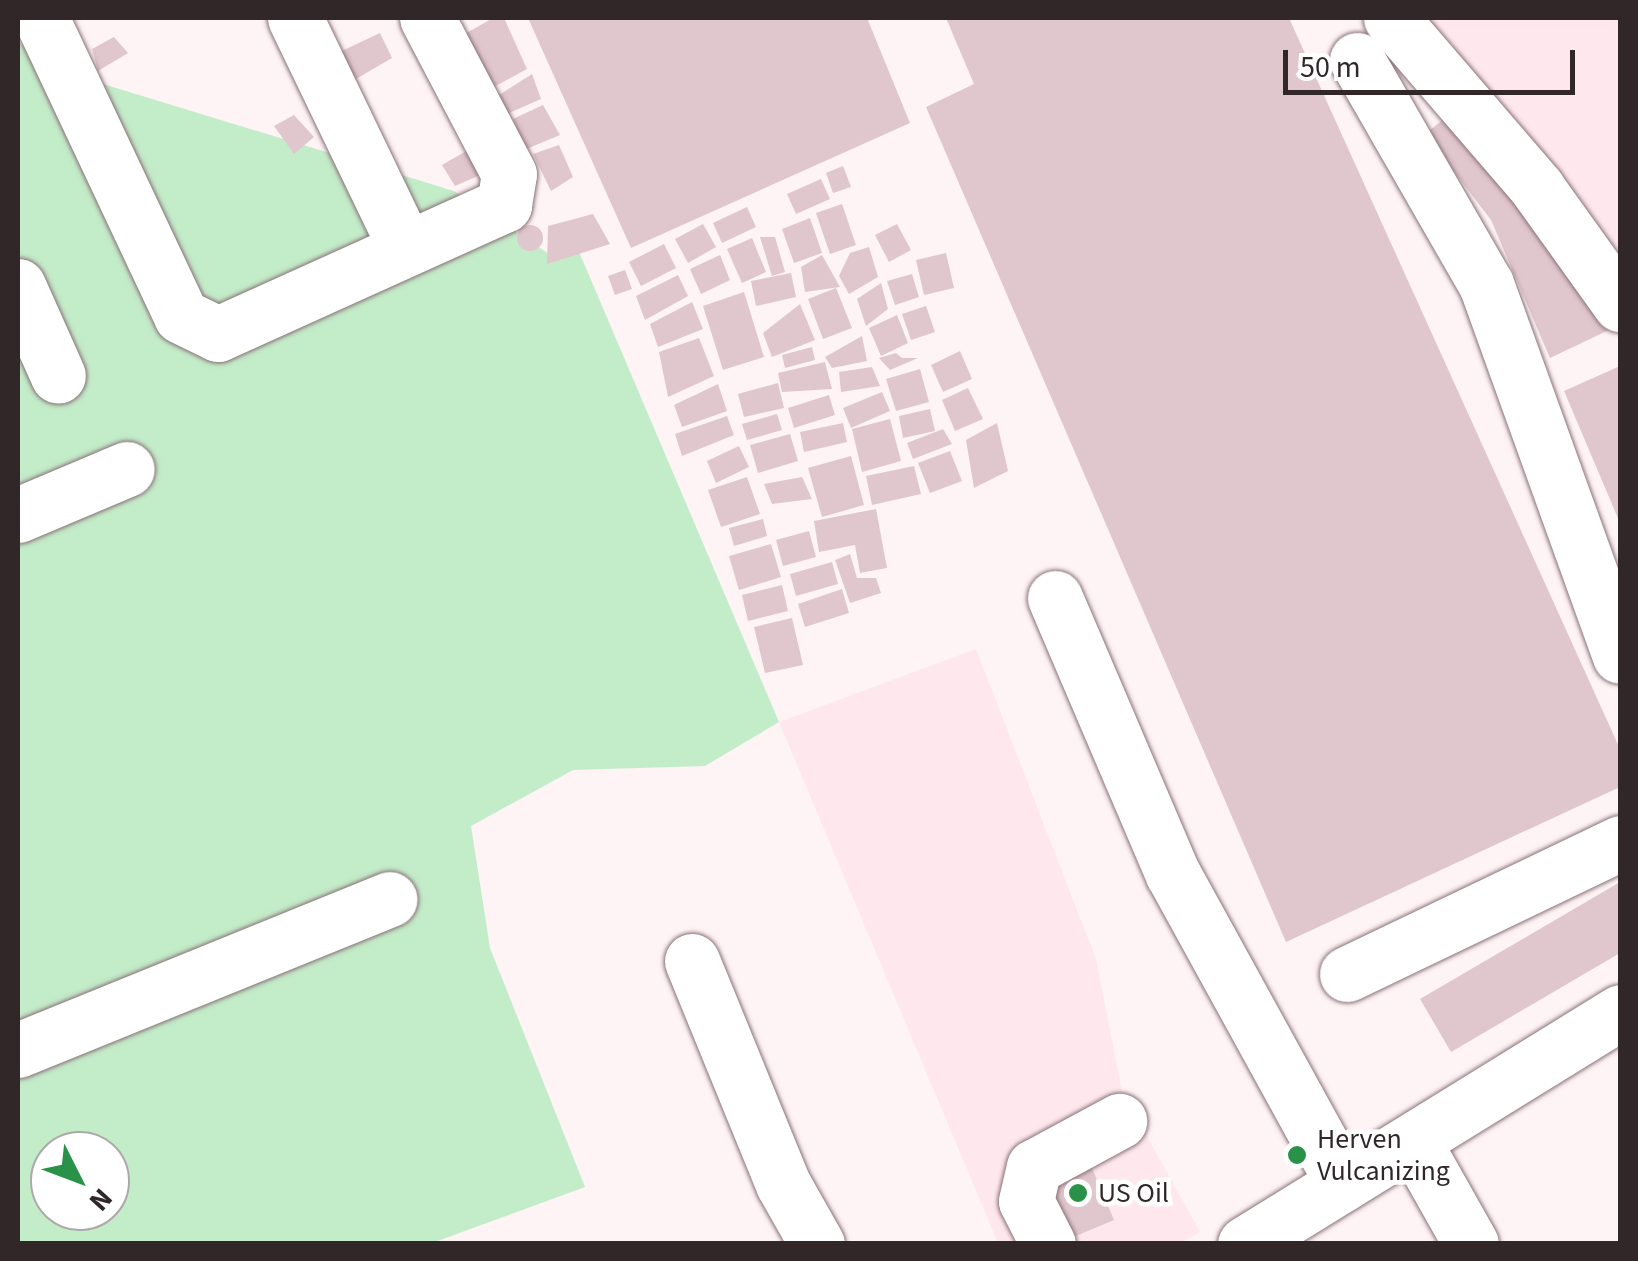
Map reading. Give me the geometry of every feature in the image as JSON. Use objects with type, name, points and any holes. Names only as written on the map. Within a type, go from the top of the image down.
[{"type":"street","points":[[41,18],[144,246],[198,332],[218,334],[504,204],[512,189],[427,18]]},
{"type":"street","points":[[294,18],[406,249]]},
{"type":"street","points":[[1390,18],[1537,188],[1620,304]]},
{"type":"street","points":[[1357,60],[1486,284],[1620,656]]},
{"type":"street","points":[[18,286],[58,376]]},
{"type":"street","points":[[18,515],[127,469]]},
{"type":"street","points":[[1055,598],[1174,874],[1343,1183]]},
{"type":"street","points":[[1347,974],[1620,843]]},
{"type":"street","points":[[18,1050],[390,899]]},
{"type":"street","points":[[692,961],[783,1184],[817,1244]]},
{"type":"street","points":[[1245,1244],[1620,1012]]},
{"type":"street","points":[[1048,1244],[1026,1201],[1034,1167],[1119,1120]]},
{"type":"street","points":[[1413,1141],[1471,1244]]},
{"type":"shaded area","points":[[1416,18],[1620,18],[1620,269]]},
{"type":"shaded area","points":[[976,649],[1096,959],[1122,1091],[1200,1232],[1181,1243],[998,1243],[779,722]]},
{"type":"green space","points":[[18,42],[67,73],[454,191],[552,256],[577,247],[779,722],[705,766],[573,770],[471,826],[490,948],[585,1187],[432,1243],[18,1243]]},
{"type":"building","points":[[493,18],[504,18],[527,69],[490,89],[463,35]]},
{"type":"building","points":[[528,18],[867,18],[910,123],[631,248]]},
{"type":"building","points":[[946,18],[1289,18],[1620,749],[1620,787],[1286,942],[926,107],[974,84]]},
{"type":"building","points":[[380,33],[392,58],[349,83],[331,56]]},
{"type":"building","points":[[114,37],[128,53],[98,71],[92,49]]},
{"type":"building","points":[[532,74],[541,99],[507,114],[496,97]]},
{"type":"building","points":[[543,105],[560,135],[524,150],[513,119]]},
{"type":"building","points":[[294,115],[314,137],[294,154],[274,126]]},
{"type":"building","points":[[1449,115],[1611,329],[1550,358],[1491,220],[1425,134]]},
{"type":"building","points":[[482,142],[496,168],[455,186],[442,165]]},
{"type":"building","points":[[559,145],[573,177],[551,191],[533,154]]},
{"type":"building","points":[[843,166],[851,187],[833,193],[826,173]]},
{"type":"building","points":[[821,179],[830,199],[796,214],[787,194]]},
{"type":"building","points":[[842,204],[856,245],[830,254],[816,213]]},
{"type":"building","points":[[747,207],[756,227],[722,243],[713,223]]},
{"type":"building","points":[[593,214],[610,244],[547,264],[548,226]]},
{"type":"building","points":[[810,218],[822,253],[794,263],[782,229]]},
{"type":"building","points":[[703,224],[716,247],[688,263],[675,239]]},
{"type":"building","points":[[897,224],[911,250],[889,262],[875,235]]},
{"type":"building","points":[[530,225],[539,229],[543,238],[539,247],[530,251],[521,247],[517,238],[521,229]]},
{"type":"building","points":[[760,237],[775,237],[785,272],[772,276]]},
{"type":"building","points":[[752,238],[766,272],[742,283],[727,249]]},
{"type":"building","points":[[664,244],[676,268],[641,286],[629,262]]},
{"type":"building","points":[[869,247],[878,277],[849,294],[839,276],[850,253]]},
{"type":"building","points":[[946,253],[954,288],[924,295],[916,260]]},
{"type":"building","points":[[720,255],[730,280],[701,294],[690,269]]},
{"type":"building","points":[[822,255],[840,287],[805,292],[801,267]]},
{"type":"building","points":[[625,270],[632,289],[615,295],[608,276]]},
{"type":"building","points":[[791,273],[796,297],[756,306],[751,281]]},
{"type":"building","points":[[912,274],[919,297],[895,305],[887,281]]},
{"type":"building","points":[[678,275],[688,296],[645,320],[636,296]]},
{"type":"building","points":[[881,283],[888,309],[866,326],[857,299]]},
{"type":"building","points":[[836,288],[852,328],[823,339],[808,299]]},
{"type":"building","points":[[744,292],[764,357],[723,370],[703,306]]},
{"type":"building","points":[[692,302],[703,329],[658,347],[650,324]]},
{"type":"building","points":[[800,304],[815,340],[772,357],[763,333]]},
{"type":"building","points":[[926,306],[935,332],[911,340],[902,314]]},
{"type":"building","points":[[897,315],[908,343],[881,356],[869,328]]},
{"type":"building","points":[[862,336],[867,361],[832,368],[825,357]]},
{"type":"building","points":[[699,338],[714,376],[668,397],[659,352]]},
{"type":"building","points":[[812,347],[815,360],[785,368],[782,355]]},
{"type":"building","points":[[960,351],[972,379],[943,392],[931,365]]},
{"type":"building","points":[[896,353],[902,358],[918,358],[890,370],[879,358]]},
{"type":"building","points":[[825,362],[832,389],[782,392],[778,373]]},
{"type":"building","points":[[1620,366],[1620,523],[1564,391]]},
{"type":"building","points":[[872,367],[880,386],[841,392],[839,372]]},
{"type":"building","points":[[920,369],[929,402],[896,411],[886,379]]},
{"type":"building","points":[[778,383],[784,408],[744,417],[738,394]]},
{"type":"building","points":[[718,384],[727,411],[682,427],[674,405]]},
{"type":"building","points":[[968,388],[983,419],[955,431],[942,400]]},
{"type":"building","points":[[882,392],[890,411],[851,428],[843,408]]},
{"type":"building","points":[[829,395],[835,415],[794,428],[788,408]]},
{"type":"building","points":[[930,409],[935,431],[903,438],[899,416]]},
{"type":"building","points":[[777,414],[782,430],[747,440],[742,424]]},
{"type":"building","points":[[727,416],[734,435],[682,456],[675,434]]},
{"type":"building","points":[[890,419],[901,461],[862,472],[852,429]]},
{"type":"building","points":[[843,423],[847,442],[804,452],[800,432]]},
{"type":"building","points":[[997,423],[1008,471],[974,488],[966,440]]},
{"type":"building","points":[[943,429],[952,444],[913,459],[907,443]]},
{"type":"building","points":[[790,434],[798,461],[758,473],[750,445]]},
{"type":"building","points":[[739,446],[749,467],[716,483],[707,461]]},
{"type":"building","points":[[950,451],[962,481],[930,493],[918,463]]},
{"type":"building","points":[[851,456],[864,505],[822,517],[808,468]]},
{"type":"building","points":[[914,466],[921,494],[872,505],[866,476]]},
{"type":"building","points":[[747,477],[760,514],[721,527],[708,490]]},
{"type":"building","points":[[802,477],[812,499],[772,504],[764,484]]},
{"type":"building","points":[[876,509],[887,568],[860,573],[855,545],[819,552],[814,521]]},
{"type":"building","points":[[763,519],[767,536],[734,546],[729,528]]},
{"type":"building","points":[[809,531],[816,557],[783,566],[776,540]]},
{"type":"building","points":[[771,544],[781,577],[739,590],[729,556]]},
{"type":"building","points":[[850,554],[857,578],[876,578],[881,593],[850,603],[835,560]]},
{"type":"building","points":[[832,562],[838,584],[796,596],[790,574]]},
{"type":"building","points":[[782,585],[788,611],[748,621],[742,595]]},
{"type":"building","points":[[842,589],[849,613],[805,627],[798,604]]},
{"type":"building","points":[[792,618],[803,665],[765,673],[754,627]]},
{"type":"building","points":[[1620,882],[1620,953],[1451,1052],[1420,999]]},
{"type":"building","name":"US Oil","points":[[1084,1149],[1114,1220],[1071,1238],[1042,1167]]},
{"type":"place","name":"Herven Vulcanizing","points":[[1297,1155]]},
{"type":"place","name":"US Oil","points":[[1078,1193]]}]
